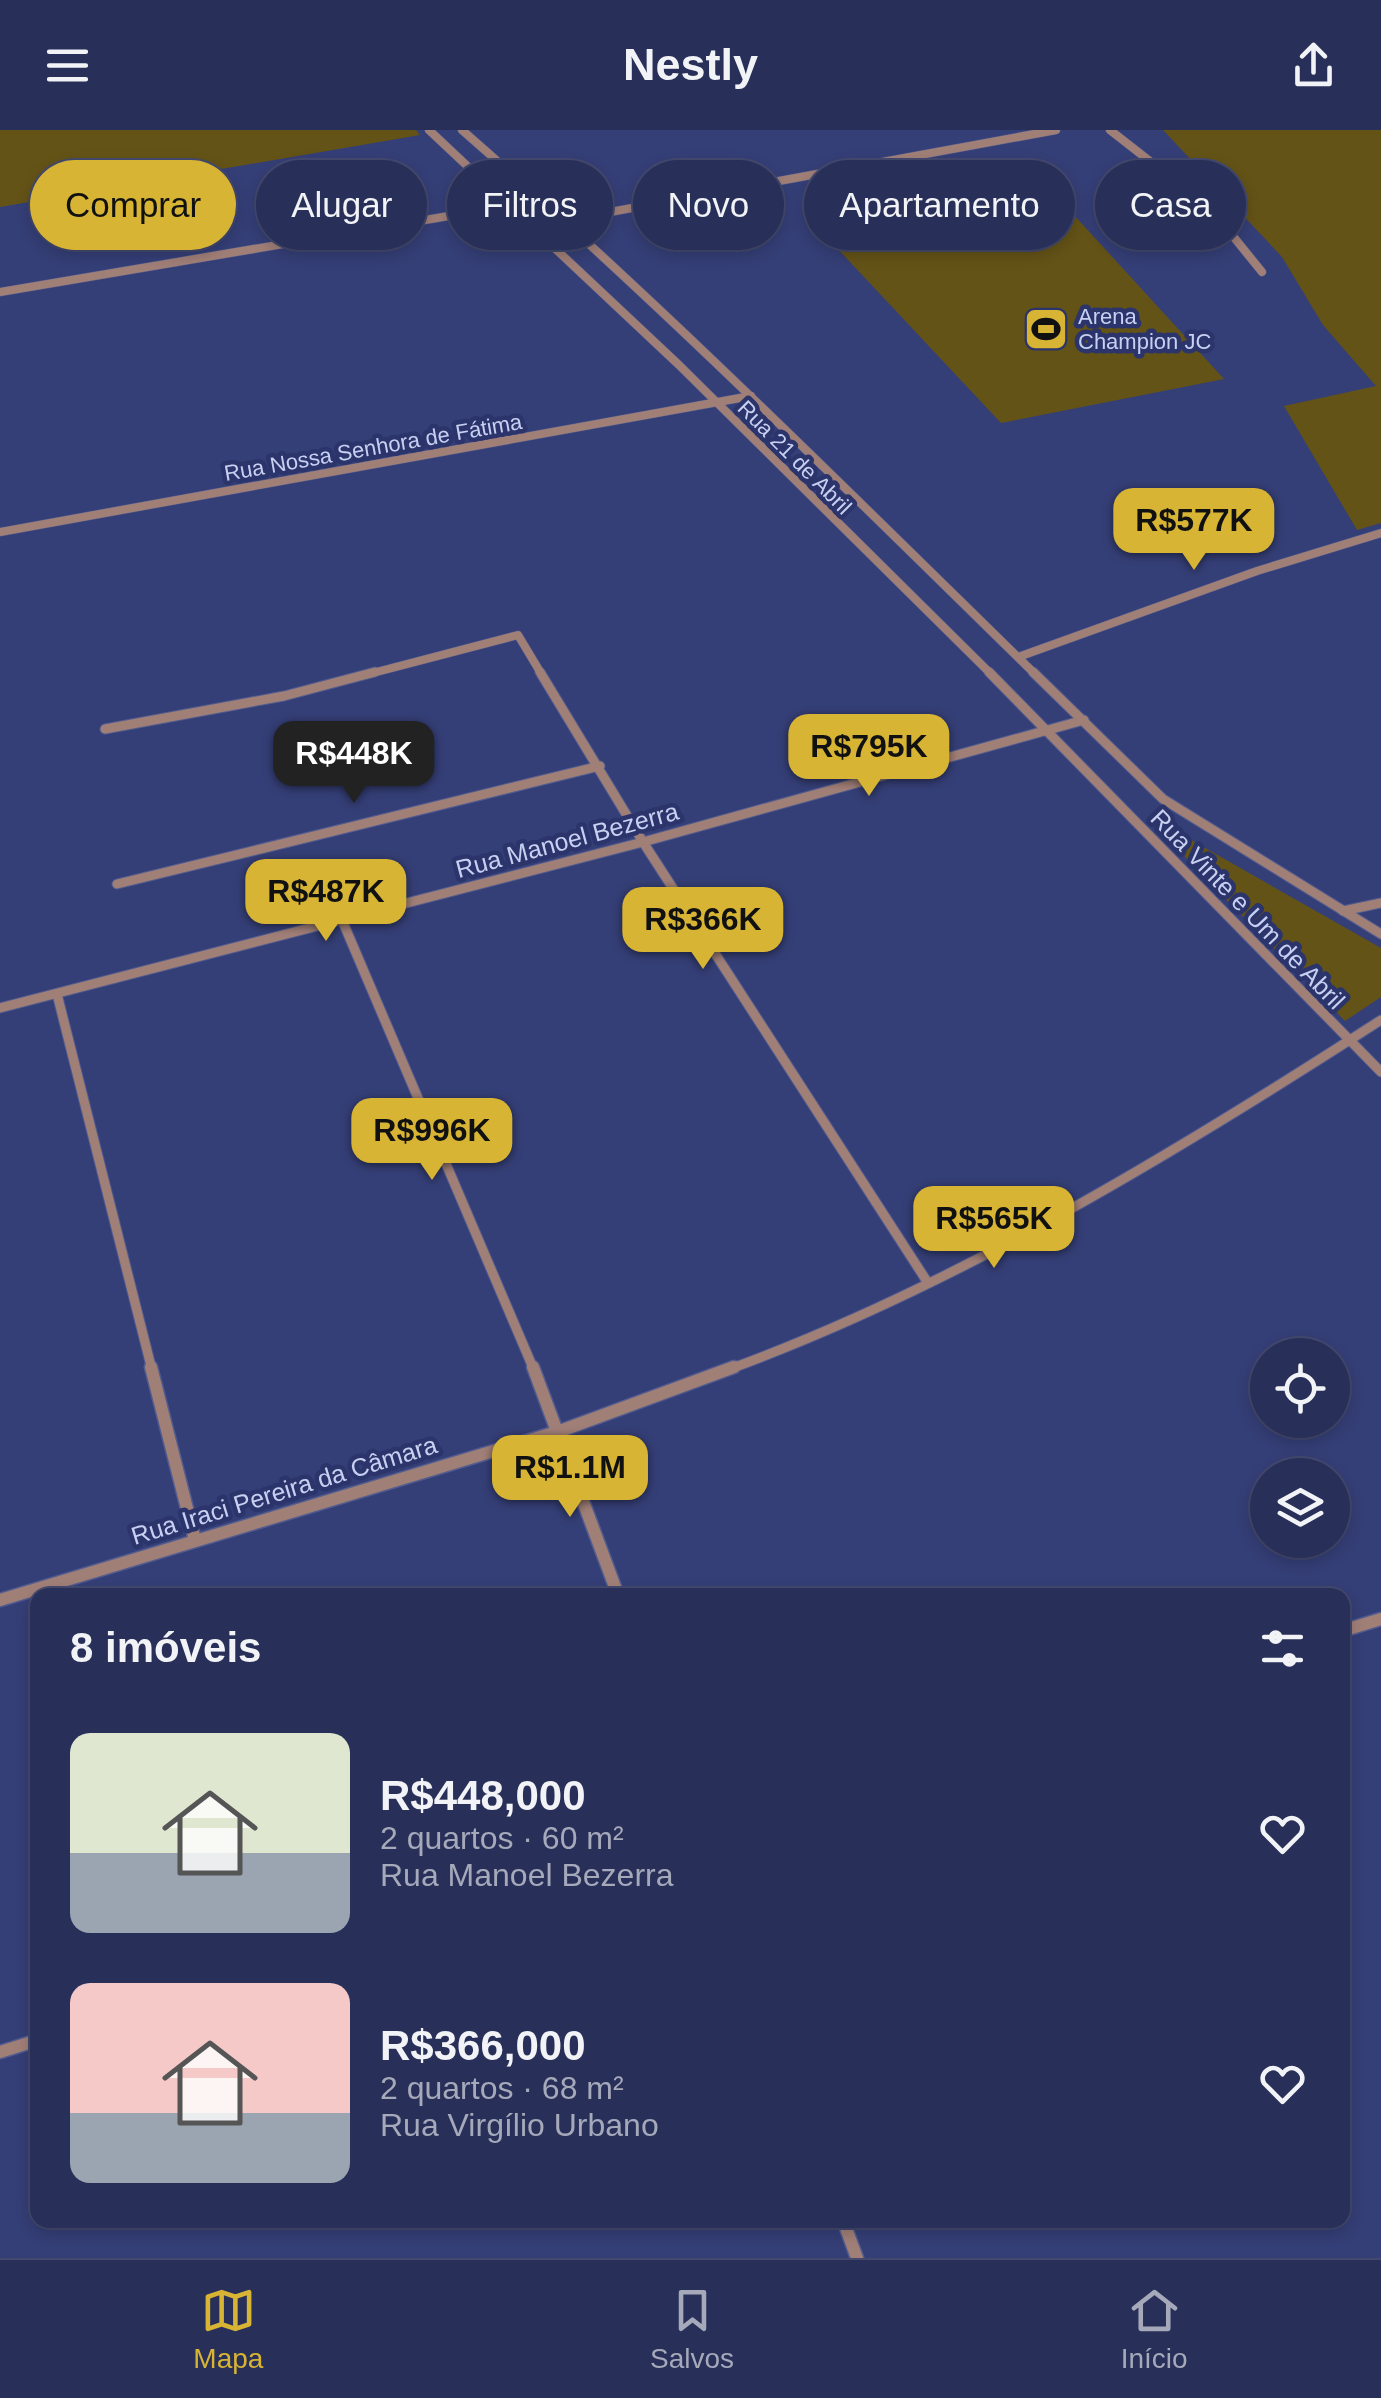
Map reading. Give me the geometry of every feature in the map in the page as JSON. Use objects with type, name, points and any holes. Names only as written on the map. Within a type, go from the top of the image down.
[{"type":"street","name":"Rua 21 de Abril","points":[[429,130],[462,160]]},
{"type":"street","name":"Rua 21 de Abril","points":[[462,130],[497,160]]},
{"type":"street","points":[[613,210],[1056,130]]},
{"type":"street","points":[[1110,130],[1195,190],[1230,224],[1262,272]]},
{"type":"street","points":[[0,292],[447,218]]},
{"type":"street","name":"Rua 21 de Abril","points":[[559,250],[1130,815]]},
{"type":"street","name":"Rua 21 de Abril","points":[[597,250],[1020,656],[1163,799]]},
{"type":"street","name":"Rua Nossa Senhora de Fátima","points":[[0,532],[751,396]]},
{"type":"street","points":[[1020,656],[1257,570],[1381,533]]},
{"type":"street","points":[[105,729],[284,696],[518,635],[643,842],[928,1284]]},
{"type":"street","name":"Rua Manoel Bezerra","points":[[0,1008],[643,842],[1084,720]]},
{"type":"street","points":[[117,884],[600,766]]},
{"type":"street","name":"Rua Vinte e Um de Abril","points":[[1163,799],[1381,934]]},
{"type":"street","name":"Rua Vinte e Um de Abril","points":[[1130,815],[1188,880],[1381,1072]]},
{"type":"street","points":[[1341,911],[1381,903]]},
{"type":"street","points":[[342,920],[560,1430],[616,1588]]},
{"type":"street","points":[[57,994],[195,1540]]},
{"type":"street","name":"Rua Iraci Pereira da Câmara","points":[[39,1588],[560,1430],[748,1362],[928,1284],[1222,1123],[1381,1020]]},
{"type":"street","name":"Rua Iraci Pereira da Câmara","points":[[0,1600],[30,1591]]},
{"type":"street","points":[[1350,1629],[1381,1619]]},
{"type":"street","points":[[0,2052],[30,2043]]},
{"type":"street","points":[[847,2228],[857,2258]]},
{"type":"shaded area","points":[[0,130],[416,130],[420,135],[256,160],[236,167],[236,160],[30,160],[30,202],[0,207]]},
{"type":"shaded area","points":[[1163,130],[1381,130],[1381,523],[1357,530],[1284,406],[1376,386],[1323,325],[1282,257],[1246,219],[1246,160],[1191,160]]},
{"type":"shaded area","name":"Arena Champion JC","points":[[1075,216],[1095,238],[1095,250],[1106,250],[1224,379],[1001,423],[839,250],[1075,250]]},
{"type":"shaded area","points":[[1177,832],[1381,948],[1381,997],[1345,1021],[1185,857]]},
{"type":"place","name":"Arena Champion JC","points":[[1046,329]]}]
